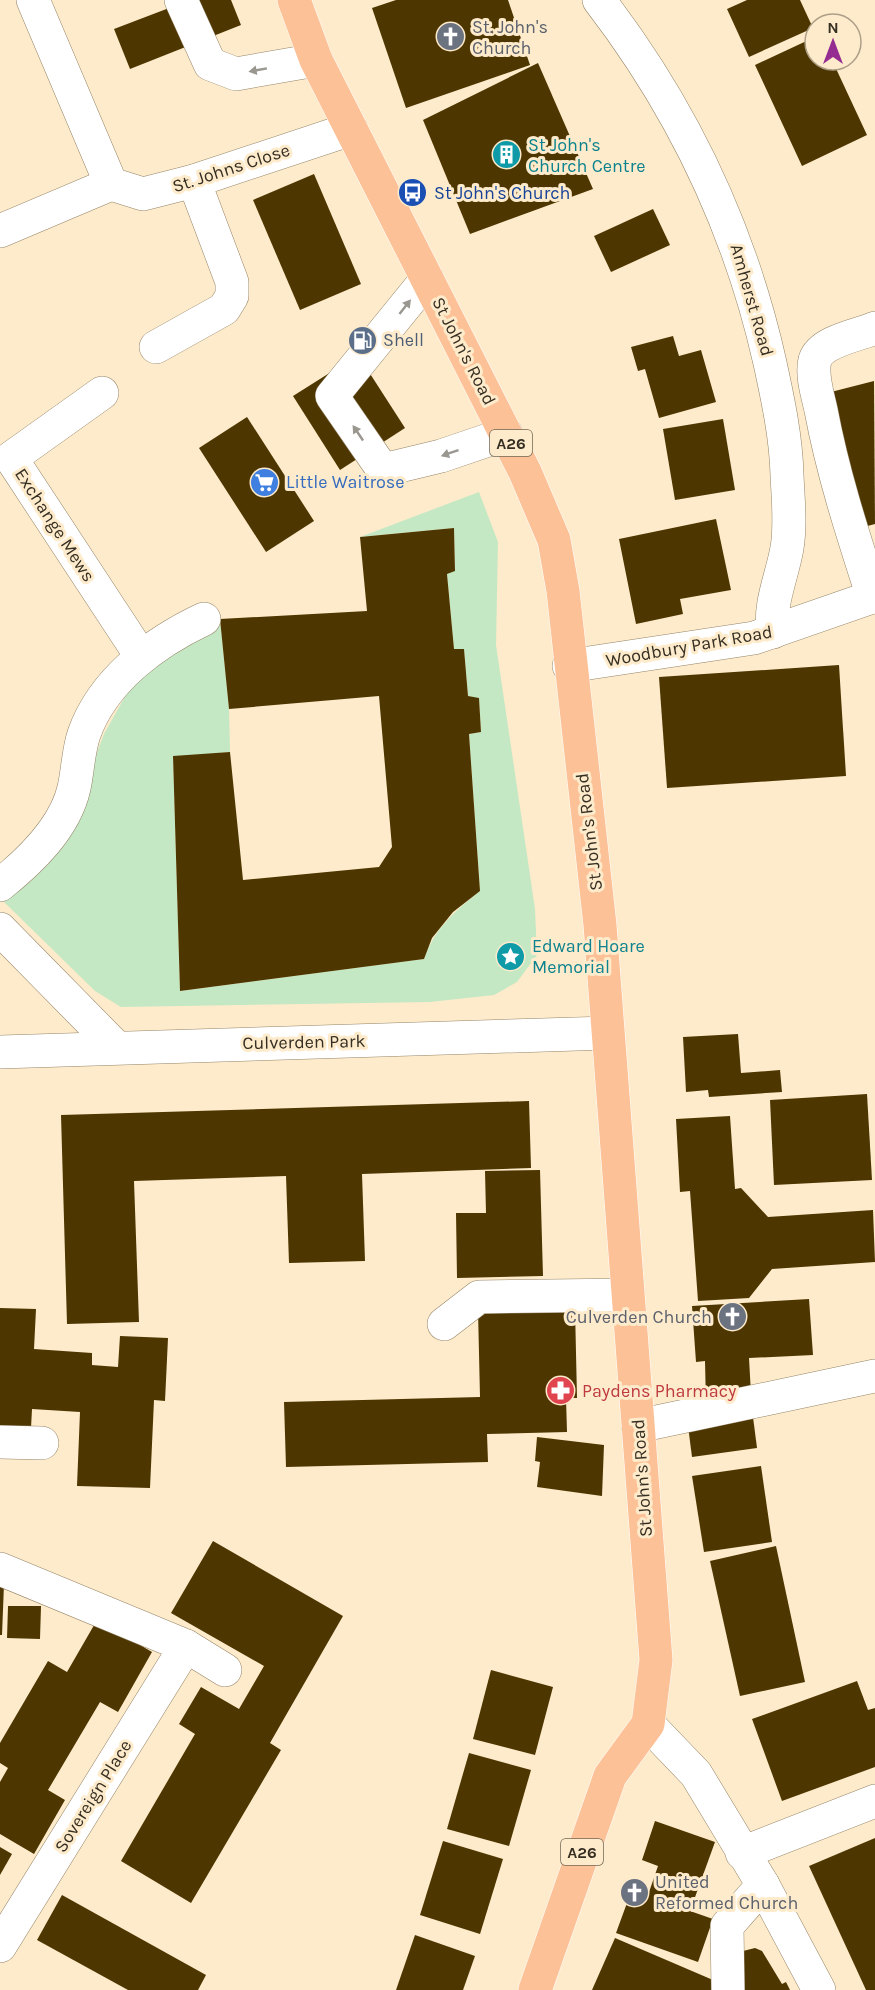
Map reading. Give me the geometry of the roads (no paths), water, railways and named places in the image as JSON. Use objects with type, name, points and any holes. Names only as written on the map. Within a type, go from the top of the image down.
[{"type":"highway","name":"St John's Road","points":[[294,0],[316,60],[506,434],[554,540],[563,591],[569,666],[600,925],[656,1660],[648,1724]]},
{"type":"highway","name":"A26","points":[[536,1990],[610,1776],[648,1724]]},
{"type":"street","points":[[0,231],[111,184],[33,0]]},
{"type":"street","points":[[181,0],[210,64],[236,74],[316,60]]},
{"type":"street","name":"Amherst Road","points":[[599,0],[655,80],[690,138],[726,215],[752,292],[781,415],[787,471],[789,533],[771,613],[773,632]]},
{"type":"street","name":"St. Johns Close","points":[[111,184],[143,194],[194,181],[351,129]]},
{"type":"street","points":[[156,347],[224,309],[232,296],[232,282],[194,181]]},
{"type":"street","points":[[427,279],[332,396],[383,471],[441,456],[506,434]]},
{"type":"street","points":[[874,597],[832,467],[816,384],[815,364],[817,357],[832,344],[875,328]]},
{"type":"street","name":"Exchange Mews","points":[[102,393],[11,458],[141,656]]},
{"type":"street","name":"Woodbury Park Road","points":[[569,666],[700,648],[773,632],[874,597]]},
{"type":"street","points":[[0,885],[25,865],[61,820],[74,788],[76,763],[84,733],[98,706],[141,656],[176,632],[204,619]]},
{"type":"street","points":[[0,929],[116,1047]]},
{"type":"street","name":"Culverden Park","points":[[0,1052],[608,1033]]},
{"type":"street","points":[[444,1324],[479,1297],[628,1294]]},
{"type":"street","points":[[638,1426],[875,1376]]},
{"type":"street","points":[[0,1443],[42,1443]]},
{"type":"street","points":[[0,1569],[186,1646],[225,1670]]},
{"type":"street","name":"Sovereign Place","points":[[0,1946],[186,1646]]},
{"type":"street","points":[[648,1724],[696,1774],[763,1885],[819,1990]]},
{"type":"street","points":[[742,1853],[875,1802]]},
{"type":"street","points":[[728,1990],[728,1926],[763,1885]]},
{"type":"place","name":"St. John's Church","points":[[451,37]]},
{"type":"place","name":"St John's Church Centre","points":[[507,155]]},
{"type":"place","name":"St John's Church","points":[[413,193]]},
{"type":"place","name":"Shell","points":[[362,340]]},
{"type":"place","name":"Little Waitrose","points":[[265,482]]},
{"type":"place","name":"Edward Hoare Memorial","points":[[511,956]]},
{"type":"place","name":"Culverden Church","points":[[733,1317]]},
{"type":"place","name":"Paydens Pharmacy","points":[[561,1391]]},
{"type":"place","name":"United Reformed Church","points":[[634,1892]]}]
